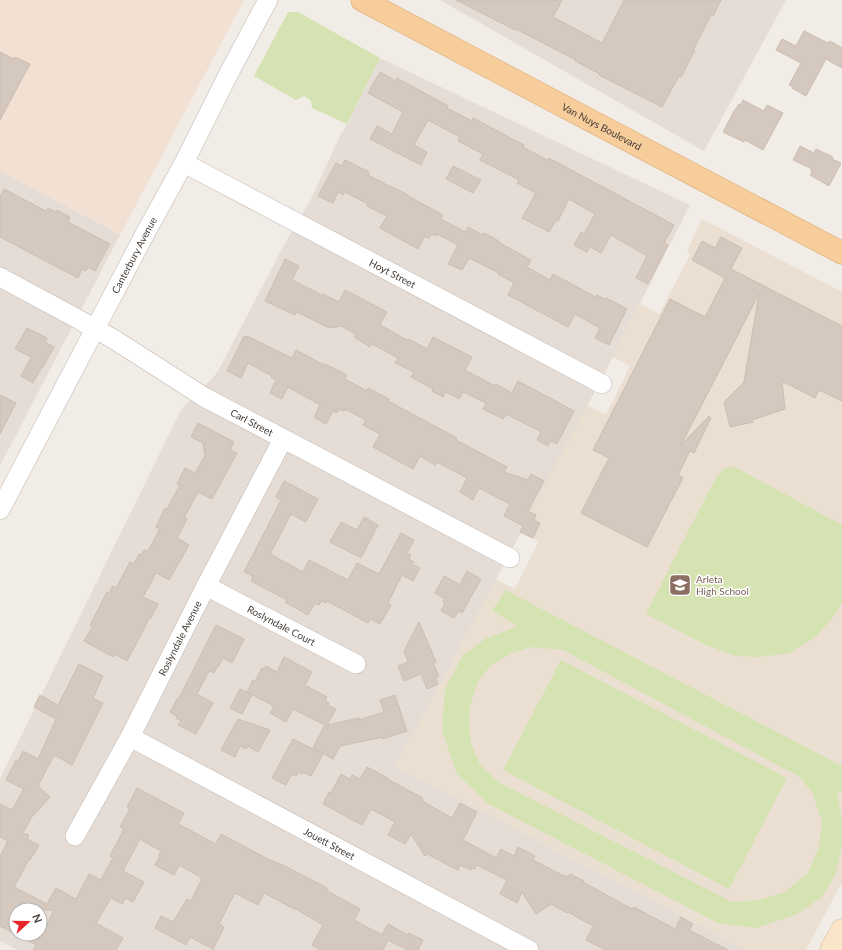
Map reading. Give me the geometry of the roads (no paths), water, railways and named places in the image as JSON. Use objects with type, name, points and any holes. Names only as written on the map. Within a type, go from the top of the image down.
[{"type":"main road","name":"Van Nuys Boulevard","points":[[362,0],[842,253]]},
{"type":"street","name":"Canterbury Avenue","points":[[0,510],[147,230],[184,163],[229,73],[268,0]]},
{"type":"street","name":"Hoyt Street","points":[[184,163],[602,384]]},
{"type":"street","name":"Carl Street","points":[[0,277],[115,340],[204,397],[510,558]]},
{"type":"street","name":"Roslyndale Avenue","points":[[75,836],[130,738],[206,586],[283,439]]},
{"type":"street","name":"Roslyndale Court","points":[[206,586],[356,664]]},
{"type":"street","name":"Jouett Street","points":[[130,738],[529,950]]},
{"type":"street","points":[[831,950],[842,930]]},
{"type":"place","name":"Arleta High School","points":[[680,585]]}]
